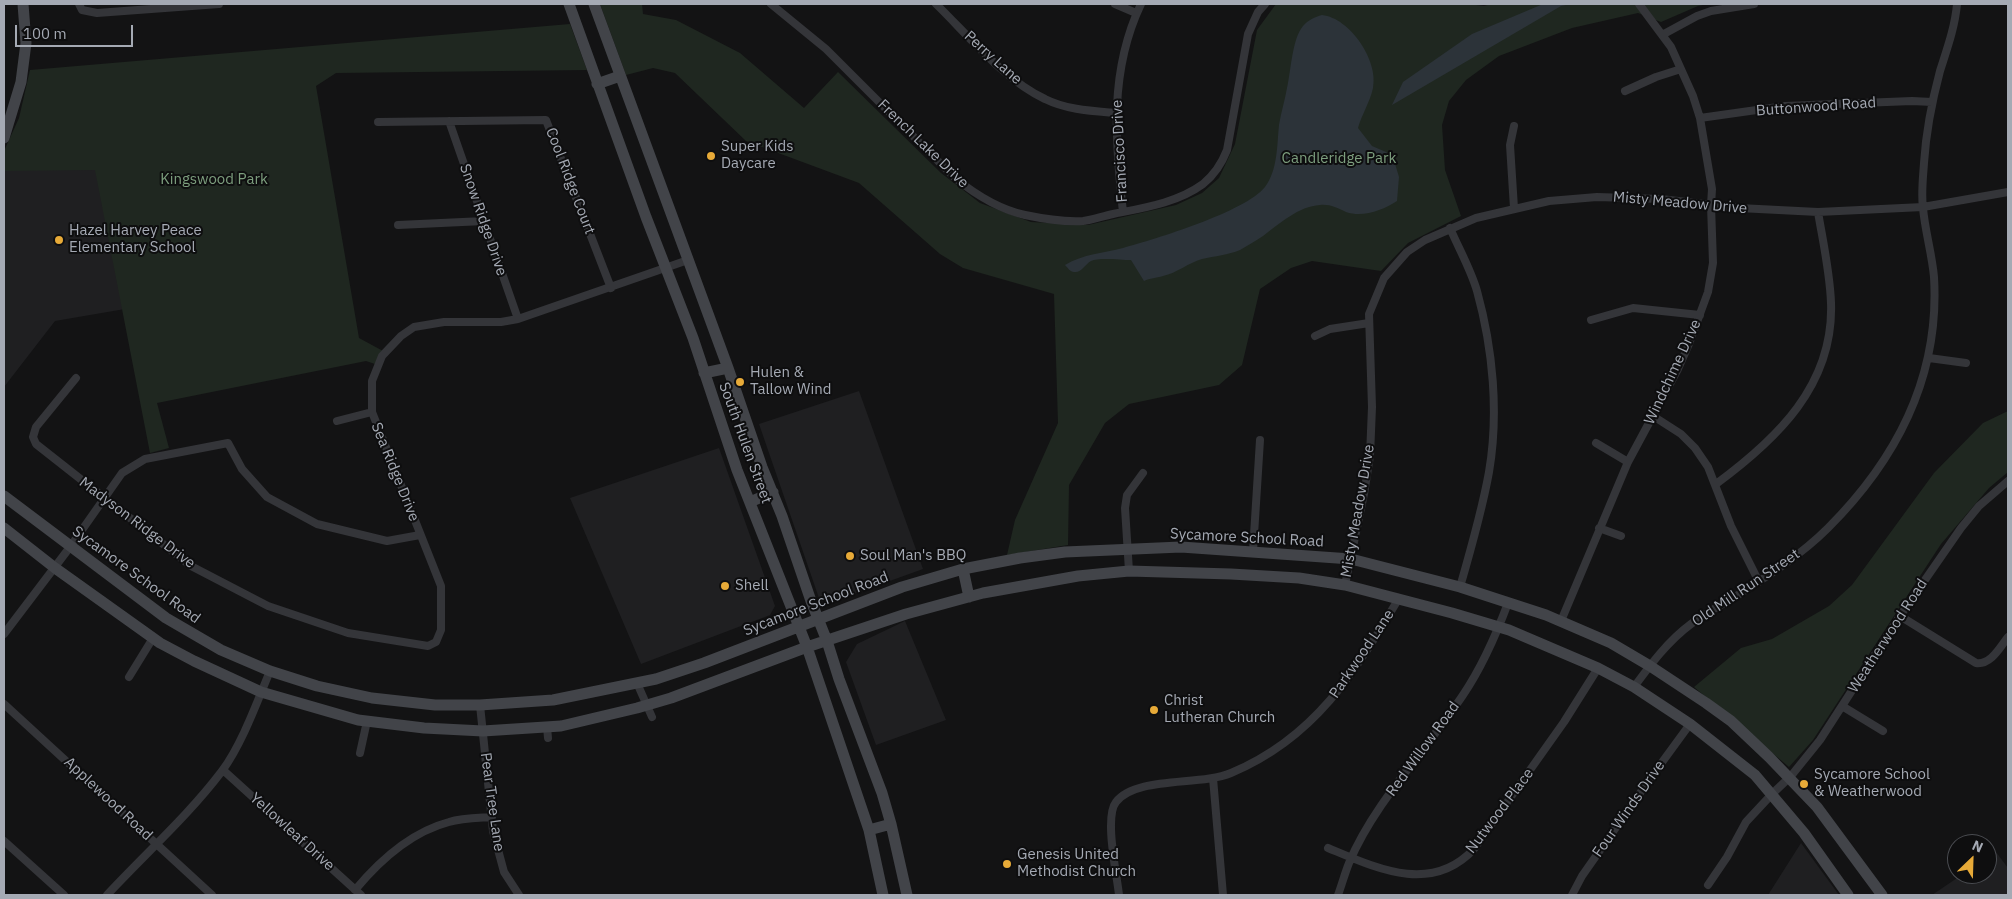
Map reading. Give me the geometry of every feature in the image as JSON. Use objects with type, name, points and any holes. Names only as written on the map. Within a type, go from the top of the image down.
[{"type":"main road","points":[[4,138],[21,82],[26,43],[23,4]]},
{"type":"main road","name":"South Hulen Street","points":[[569,4],[750,502],[800,626],[869,830],[883,895]]},
{"type":"main road","name":"South Hulen Street","points":[[594,4],[827,641],[838,679],[891,824],[907,895]]},
{"type":"main road","points":[[597,84],[620,76]]},
{"type":"main road","points":[[704,373],[728,368]]},
{"type":"main road","points":[[750,502],[773,492]]},
{"type":"main road","name":"Sycamore School Road","points":[[4,496],[166,618],[221,650],[270,671],[317,686],[381,699],[435,705],[480,705],[553,700],[637,683],[704,663],[902,587],[963,569],[1020,558],[1065,552],[1188,547],[1351,559],[1460,587],[1561,621],[1611,644],[1650,666],[1731,722],[1790,777],[1817,807],[1882,895]]},
{"type":"main road","points":[[4,528],[55,568],[153,638],[194,661],[261,692],[349,718],[424,728],[483,731],[547,733],[561,726],[646,705],[688,692],[906,614],[969,597],[1078,576],[1129,571],[1299,578],[1345,585],[1399,598],[1499,627],[1598,668],[1634,687],[1690,724],[1755,775],[1804,833],[1848,895]]},
{"type":"main road","points":[[963,569],[969,597]]},
{"type":"main road","points":[[869,830],[891,824]]},
{"type":"street","points":[[79,4],[82,10],[97,13],[219,4]]},
{"type":"street","name":"French Lake Drive","points":[[771,4],[826,49],[955,178],[973,193],[1006,209],[1024,215],[1050,219],[1083,220],[1151,206],[1184,195],[1202,184],[1222,161],[1228,150],[1248,34],[1258,12],[1265,4]]},
{"type":"street","name":"Perry Lane","points":[[936,4],[1004,71],[1045,99],[1063,106],[1116,113]]},
{"type":"street","points":[[1115,4],[1136,13]]},
{"type":"street","name":"Francisco Drive","points":[[1123,212],[1116,113],[1121,64],[1140,4]]},
{"type":"street","name":"Windchime Drive","points":[[1561,621],[1628,462],[1678,370],[1708,292],[1713,263],[1712,189],[1700,118],[1681,69],[1662,35],[1639,4]]},
{"type":"street","points":[[1662,35],[1697,16],[1754,4]]},
{"type":"street","name":"Old Mill Run Street","points":[[1634,687],[1664,648],[1692,623],[1759,582],[1827,530],[1864,489],[1885,461],[1909,414],[1924,377],[1929,358],[1935,307],[1933,274],[1923,207],[1926,140],[1932,102],[1950,40],[1957,4]]},
{"type":"street","points":[[1626,91],[1656,77],[1681,69]]},
{"type":"street","name":"Buttonwood Road","points":[[1700,118],[1785,106],[1932,102]]},
{"type":"street","name":"Cool Ridge Court","points":[[378,122],[546,120],[611,288]]},
{"type":"street","name":"Snow Ridge Drive","points":[[449,121],[518,319]]},
{"type":"street","points":[[1514,126],[1510,145],[1514,208]]},
{"type":"street","name":"Misty Meadow Drive","points":[[1345,585],[1370,456],[1372,407],[1369,323],[1374,298],[1391,269],[1407,252],[1425,240],[1476,218],[1514,208],[1597,197],[1661,199],[1739,208],[1818,212],[1923,207],[2008,192]]},
{"type":"street","points":[[1716,484],[1751,459],[1775,436],[1808,393],[1821,365],[1828,340],[1831,302],[1818,212]]},
{"type":"street","points":[[398,225],[484,221]]},
{"type":"street","points":[[1450,228],[1476,290],[1490,362],[1493,392],[1492,446],[1489,472],[1477,529],[1460,587]]},
{"type":"street","name":"Sea Ridge Drive","points":[[436,642],[441,630],[441,586],[372,412],[372,381],[382,356],[401,336],[414,327],[444,322],[501,322],[518,319],[688,260]]},
{"type":"street","points":[[1591,320],[1633,308],[1700,315]]},
{"type":"street","points":[[1315,336],[1330,329],[1369,323]]},
{"type":"street","points":[[1929,358],[1966,363]]},
{"type":"street","name":"Madyson Ridge Drive","points":[[76,378],[36,426],[33,432],[33,440],[192,566],[268,606],[348,633],[428,646],[436,642]]},
{"type":"street","points":[[337,421],[372,412]]},
{"type":"street","points":[[1653,416],[1674,428],[1695,448],[1708,467],[1731,526],[1759,582]]},
{"type":"street","points":[[1253,551],[1260,440]]},
{"type":"street","points":[[4,634],[55,568],[122,473],[145,459],[228,443],[242,468],[267,497],[317,524],[387,541],[420,535]]},
{"type":"street","points":[[1596,444],[1628,462]]},
{"type":"street","points":[[1129,571],[1125,508],[1127,495],[1143,474]]},
{"type":"street","name":"Weatherwood Road","points":[[1708,885],[1727,857],[1746,822],[1790,777],[1820,740],[1900,616],[1961,528],[1979,506],[2008,481]]},
{"type":"street","points":[[1599,528],[1621,536]]},
{"type":"street","name":"Parkwood Lane","points":[[1119,895],[1110,822],[1116,802],[1126,792],[1140,787],[1213,778],[1249,765],[1277,750],[1294,737],[1329,702],[1350,676],[1399,598]]},
{"type":"street","name":"Red Willow Road","points":[[1338,895],[1352,858],[1383,805],[1464,693],[1486,656],[1508,603]]},
{"type":"street","points":[[1900,616],[1976,663],[1990,659],[2008,637]]},
{"type":"street","points":[[129,677],[153,638]]},
{"type":"street","name":"Nutwood Place","points":[[1328,848],[1385,870],[1427,874],[1453,866],[1474,849],[1564,722],[1598,668]]},
{"type":"street","points":[[107,895],[190,809],[223,770],[244,731],[270,671]]},
{"type":"street","points":[[637,683],[652,717]]},
{"type":"street","name":"Applewood Road","points":[[4,704],[212,895]]},
{"type":"street","name":"Pear Tree Lane","points":[[480,705],[493,830],[504,872],[519,895]]},
{"type":"street","points":[[1842,706],[1883,731]]},
{"type":"street","points":[[360,753],[367,721]]},
{"type":"street","name":"Four Winds Drive","points":[[1572,895],[1582,876],[1690,724]]},
{"type":"street","name":"Yellowleaf Drive","points":[[223,770],[358,892]]},
{"type":"street","points":[[1213,778],[1223,895]]},
{"type":"street","points":[[358,892],[375,868],[400,846],[418,834],[451,821],[492,817]]},
{"type":"street","points":[[4,842],[64,895]]},
{"type":"shaded area","points":[[1543,4],[1571,4],[1561,6],[1392,105],[1403,82],[1472,34]]},
{"type":"shaded area","points":[[1322,15],[1343,24],[1352,32],[1360,42],[1372,66],[1373,88],[1358,128],[1372,146],[1393,157],[1399,177],[1397,201],[1366,214],[1352,214],[1327,205],[1312,206],[1290,216],[1240,250],[1202,259],[1168,275],[1144,281],[1131,260],[1095,260],[1089,262],[1077,272],[1069,270],[1065,265],[1079,258],[1156,238],[1220,215],[1239,206],[1265,187],[1275,165],[1279,125],[1296,39],[1305,24]]},
{"type":"shaded area","name":"Hazel Harvey Peace Elementary School","points":[[4,169],[102,170],[125,309],[55,321],[4,387]]},
{"type":"shaded area","points":[[859,391],[923,569],[826,604],[820,601],[759,424]]},
{"type":"shaded area","points":[[719,448],[775,606],[770,615],[641,664],[570,498]]},
{"type":"shaded area","points":[[905,621],[946,720],[876,745],[846,662],[857,644]]},
{"type":"shaded area","points":[[1801,843],[1839,895],[1768,895]]},
{"type":"shaded area","points":[[1997,853],[2008,868],[2008,895],[1932,895],[1948,884],[1997,884]]},
{"type":"green space","name":"Candleridge Park","points":[[600,4],[642,4],[643,14],[676,20],[740,53],[804,108],[838,72],[941,173],[980,203],[1031,222],[1088,225],[1176,205],[1202,193],[1219,178],[1235,144],[1257,30],[1276,4],[1468,4],[1484,6],[1491,4],[1708,4],[1698,6],[1661,22],[1638,13],[1572,28],[1499,56],[1466,80],[1449,101],[1442,125],[1445,170],[1461,216],[1408,243],[1381,271],[1312,261],[1291,268],[1260,289],[1242,365],[1219,385],[1129,404],[1105,423],[1069,485],[1068,545],[1007,555],[1015,520],[1058,423],[1054,294],[963,268],[940,254],[859,183],[746,141],[675,73],[653,68],[626,75]]},
{"type":"green space","name":"Kingswood Park","points":[[570,24],[587,70],[336,73],[316,86],[359,338],[383,351],[375,364],[366,361],[157,403],[169,448],[150,453],[95,170],[4,171],[4,151],[19,118],[30,70]]},
{"type":"green space","points":[[2008,411],[2008,472],[1989,488],[1941,544],[1813,740],[1789,767],[1694,687],[1741,648],[1772,639],[1829,606],[1852,585],[1934,473],[1983,423]]},
{"type":"place","name":"Super Kids Daycare","points":[[711,156]]},
{"type":"place","name":"Hazel Harvey Peace Elementary School","points":[[59,240]]},
{"type":"place","name":"Hulen & Tallow Wind","points":[[740,382]]},
{"type":"place","name":"Soul Man's BBQ","points":[[850,556]]},
{"type":"place","name":"Shell","points":[[725,586]]},
{"type":"place","name":"Christ Lutheran Church","points":[[1154,710]]},
{"type":"place","name":"Sycamore School & Weatherwood","points":[[1804,784]]},
{"type":"place","name":"Genesis United Methodist Church","points":[[1007,864]]}]
